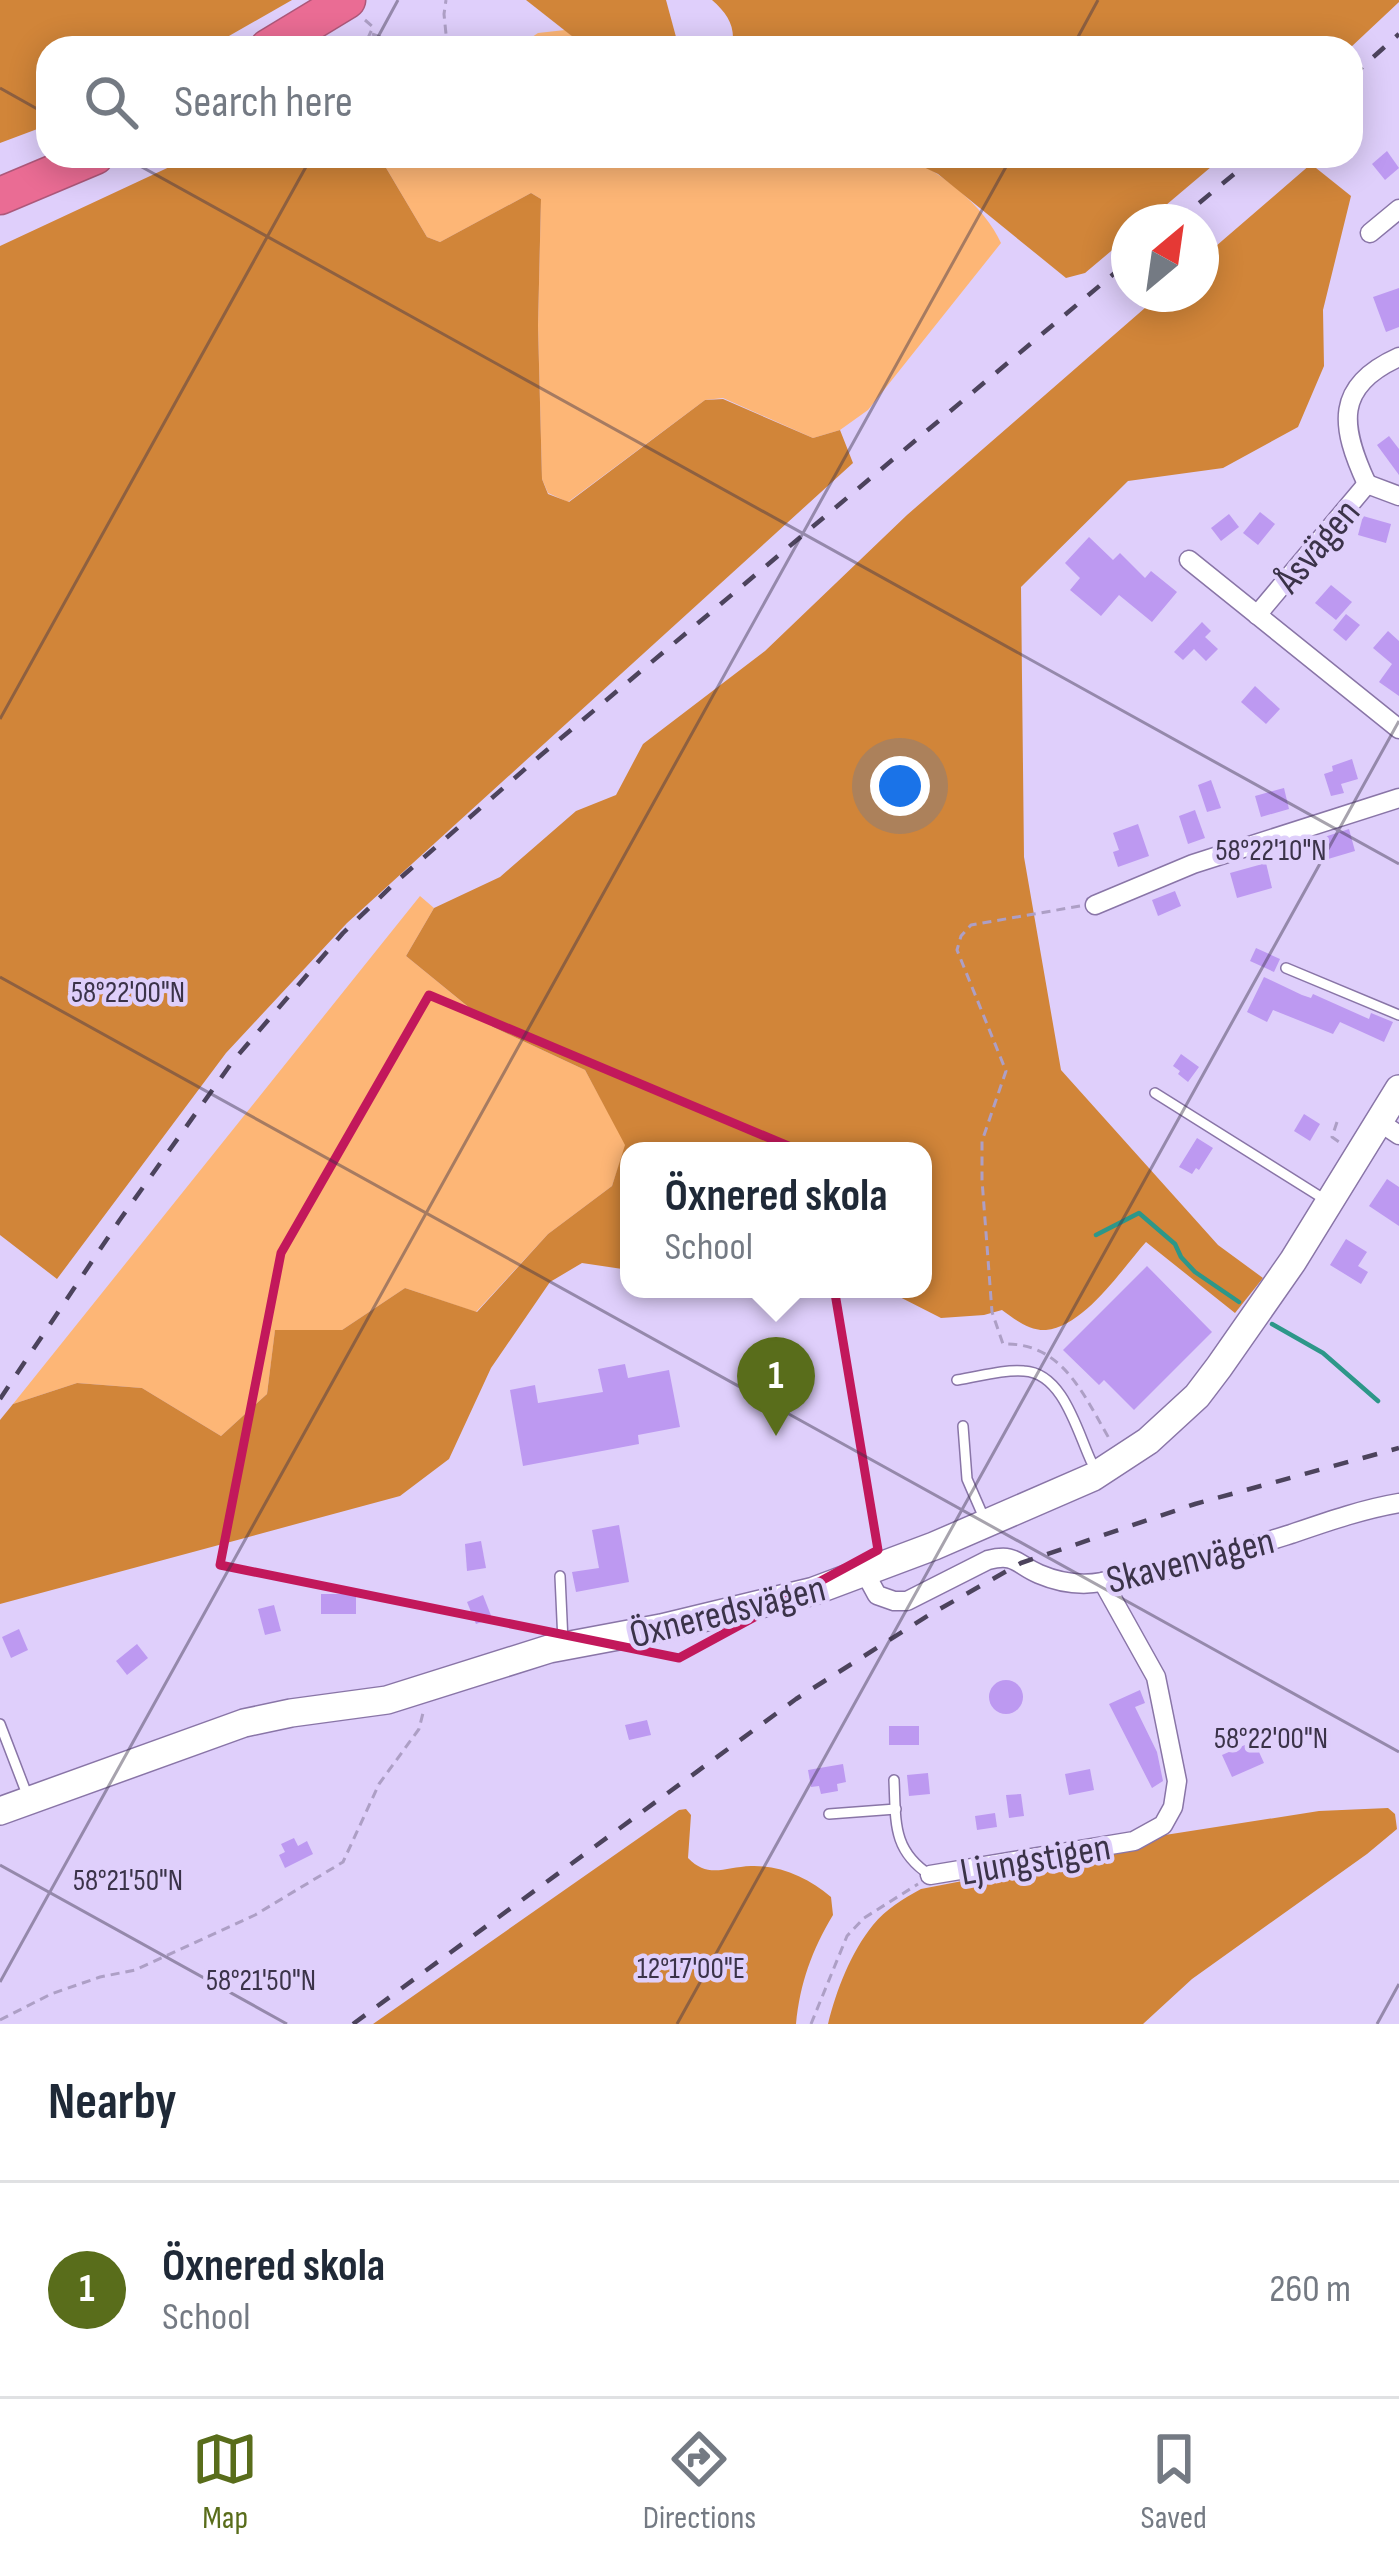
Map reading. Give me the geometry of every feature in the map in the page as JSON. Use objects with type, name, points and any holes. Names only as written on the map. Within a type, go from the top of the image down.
[{"type":"highway","points":[[320,36],[362,12]]},
{"type":"highway","points":[[299,36],[362,12]]},
{"type":"highway","points":[[0,179],[36,164]]},
{"type":"highway","points":[[0,196],[66,168]]},
{"type":"street","points":[[1370,233],[1399,209]]},
{"type":"street","name":"Åsvägen","points":[[1257,615],[1367,484],[1352,445],[1351,397],[1368,373],[1399,357]]},
{"type":"street","points":[[1367,484],[1399,496]]},
{"type":"street","points":[[1189,560],[1399,728]]},
{"type":"street","points":[[1095,904],[1193,864],[1399,798]]},
{"type":"street","name":"Öxneredsvägen","points":[[0,1811],[244,1723],[387,1700],[563,1647],[814,1591],[1093,1477],[1172,1420],[1238,1345],[1328,1202],[1389,1128],[1399,1089]]},
{"type":"street","name":"Skavenvägen","points":[[865,1573],[877,1595],[894,1601],[907,1601],[988,1560],[1010,1556],[1034,1572],[1084,1585],[1154,1573],[1399,1503]]},
{"type":"street","name":"Ljungstigen","points":[[930,1875],[1134,1841],[1163,1825],[1174,1807],[1178,1781],[1156,1677],[1103,1582]]},
{"type":"lane","points":[[1286,968],[1399,1015]]},
{"type":"lane","points":[[1155,1093],[1328,1202]]},
{"type":"lane","points":[[957,1380],[1022,1370],[1038,1373],[1052,1382],[1091,1460]]},
{"type":"lane","points":[[963,1426],[967,1479],[987,1523]]},
{"type":"lane","points":[[560,1576],[563,1647]]},
{"type":"lane","points":[[0,1724],[30,1801]]},
{"type":"lane","points":[[894,1780],[900,1841],[911,1863],[930,1875]]},
{"type":"lane","points":[[829,1814],[896,1809]]},
{"type":"path","points":[[446,0],[447,36]]},
{"type":"path","points":[[362,12],[395,36]]},
{"type":"path","points":[[1091,1460],[1114,1446],[1089,1399],[1074,1379],[1037,1349],[1024,1343],[1003,1344],[992,1312],[982,1141],[1006,1071],[957,950],[971,925],[1095,904]]},
{"type":"path","points":[[1336,1122],[1332,1136],[1348,1148]]},
{"type":"path","points":[[0,2020],[51,1994],[135,1970],[255,1915],[344,1862],[380,1784],[418,1729],[423,1712]]},
{"type":"path","points":[[811,2024],[847,1936],[864,1918],[930,1875]]},
{"type":"highlighted area","points":[[429,995],[812,1156],[878,1550],[679,1658],[220,1565],[281,1253]]},
{"type":"shaded area","points":[[0,0],[292,0],[229,36],[36,36],[36,130],[0,143]]},
{"type":"shaded area","points":[[526,0],[666,0],[676,36],[572,36]]},
{"type":"shaded area","points":[[712,0],[1399,0],[1363,36],[733,36],[722,10]]},
{"type":"shaded area","points":[[565,30],[572,36],[534,36]]},
{"type":"shaded area","points":[[167,168],[386,168],[427,237],[440,242],[531,193],[541,199],[538,326],[542,479],[548,494],[569,502],[705,400],[723,399],[813,438],[840,430],[853,463],[347,923],[226,1053],[57,1279],[0,1235],[0,246]]},
{"type":"shaded area","points":[[386,168],[928,168],[959,190],[1001,243],[868,410],[840,430],[813,438],[723,398],[705,400],[568,502],[548,493],[542,479],[541,199],[531,193],[440,242],[427,237]]},
{"type":"shaded area","points":[[926,168],[1210,168],[1167,204],[1111,204],[1111,251],[1085,273],[1066,278]]},
{"type":"shaded area","points":[[1306,168],[1316,168],[1351,196],[1323,310],[1324,366],[1298,427],[1223,468],[1128,481],[1021,587],[1024,857],[1061,1070],[1218,1245],[1263,1278],[1235,1313],[1146,1242],[1088,1308],[1060,1326],[1034,1329],[1002,1310],[941,1318],[902,1298],[932,1298],[932,1142],[623,1142],[585,1070],[493,1027],[406,956],[434,908],[500,877],[576,811],[616,795],[643,744],[765,651],[907,515],[1140,312],[1219,312],[1219,243]]},
{"type":"shaded area","points":[[420,896],[434,908],[406,956],[493,1027],[585,1070],[624,1142],[620,1142],[620,1163],[612,1186],[548,1234],[476,1312],[405,1288],[342,1330],[275,1331],[267,1394],[221,1436],[142,1388],[77,1383],[13,1404]]},
{"type":"shaded area","points":[[620,1161],[620,1269],[582,1263],[550,1282],[491,1368],[449,1459],[400,1496],[0,1604],[0,1420],[13,1404],[77,1383],[142,1388],[221,1436],[267,1394],[275,1330],[342,1330],[405,1288],[477,1312],[548,1234],[612,1186]]},
{"type":"shaded area","points":[[1388,1808],[1395,1814],[1397,1829],[1192,1979],[1143,2024],[828,2024],[845,1972],[865,1936],[889,1909],[921,1889],[1137,1847],[1165,1835],[1319,1811]]},
{"type":"shaded area","points":[[686,1809],[691,1815],[688,1858],[695,1864],[710,1870],[751,1866],[783,1870],[831,1897],[833,1915],[808,1967],[796,2024],[373,2024],[679,1810]]},
{"type":"building","points":[[1387,151],[1399,168],[1385,180],[1372,164]]},
{"type":"building","points":[[1399,288],[1399,327],[1386,332],[1373,297]]},
{"type":"building","points":[[1389,436],[1399,449],[1399,475],[1377,445]]},
{"type":"building","points":[[1260,512],[1275,524],[1258,545],[1243,533]]},
{"type":"building","points":[[1229,514],[1239,527],[1221,541],[1211,528]]},
{"type":"building","points":[[1363,516],[1391,524],[1386,543],[1358,535]]},
{"type":"building","points":[[1089,537],[1113,560],[1120,553],[1145,578],[1151,571],[1177,592],[1152,622],[1119,595],[1101,616],[1070,590],[1080,578],[1065,563]]},
{"type":"building","points":[[1331,585],[1352,602],[1336,620],[1315,603]]},
{"type":"building","points":[[1346,614],[1360,625],[1346,641],[1333,630]]},
{"type":"building","points":[[1202,622],[1211,631],[1205,637],[1218,649],[1206,661],[1194,649],[1183,660],[1174,652]]},
{"type":"building","points":[[1388,631],[1399,641],[1399,696],[1379,682],[1392,664],[1373,648]]},
{"type":"building","points":[[1255,686],[1280,709],[1266,724],[1241,702]]},
{"type":"building","points":[[1352,759],[1358,779],[1341,784],[1344,793],[1331,796],[1324,774]]},
{"type":"building","points":[[1211,780],[1221,808],[1207,812],[1198,785]]},
{"type":"building","points":[[1284,788],[1289,809],[1261,817],[1255,796]]},
{"type":"building","points":[[1195,810],[1205,838],[1188,844],[1179,816]]},
{"type":"building","points":[[1138,824],[1149,856],[1118,867],[1113,833]]},
{"type":"building","points":[[1349,829],[1355,851],[1318,862],[1312,841]]},
{"type":"building","points":[[1266,863],[1272,888],[1237,898],[1230,873]]},
{"type":"building","points":[[1175,891],[1181,906],[1158,916],[1152,900]]},
{"type":"building","points":[[1256,948],[1280,959],[1274,972],[1250,961]]},
{"type":"building","points":[[1264,977],[1369,1019],[1371,1013],[1393,1022],[1384,1042],[1340,1022],[1333,1034],[1273,1010],[1267,1022],[1247,1012]]},
{"type":"building","points":[[1181,1054],[1199,1067],[1188,1082],[1173,1066]]},
{"type":"building","points":[[1304,1114],[1320,1124],[1310,1141],[1294,1131]]},
{"type":"building","points":[[1197,1138],[1213,1148],[1192,1174],[1179,1167]]},
{"type":"building","points":[[1387,1179],[1399,1187],[1399,1226],[1369,1206]]},
{"type":"building","points":[[1346,1239],[1367,1252],[1358,1266],[1368,1272],[1361,1284],[1330,1265]]},
{"type":"building","points":[[1147,1266],[1212,1332],[1134,1410],[1063,1350]]},
{"type":"building","points":[[625,1364],[628,1378],[669,1370],[680,1427],[638,1435],[639,1444],[523,1466],[510,1390],[535,1385],[538,1403],[603,1392],[598,1369]]},
{"type":"building","points":[[619,1525],[629,1582],[576,1592],[572,1572],[599,1568],[592,1530]]},
{"type":"building","points":[[481,1541],[486,1568],[467,1571],[465,1544]]},
{"type":"building","points":[[321,1594],[356,1594],[356,1614],[321,1614]]},
{"type":"building","points":[[483,1595],[492,1618],[476,1624],[467,1602]]},
{"type":"building","points":[[274,1605],[281,1631],[265,1635],[258,1609]]},
{"type":"building","points":[[19,1629],[28,1650],[11,1658],[2,1637]]},
{"type":"building","points":[[137,1644],[148,1658],[127,1675],[116,1661]]},
{"type":"building","points":[[1006,1680],[1018,1685],[1023,1697],[1018,1709],[1006,1714],[994,1709],[989,1697],[994,1685]]},
{"type":"building","points":[[1140,1690],[1145,1703],[1135,1707],[1157,1752],[1163,1781],[1152,1788],[1109,1704]]},
{"type":"building","points":[[647,1720],[651,1735],[629,1740],[625,1725]]},
{"type":"building","points":[[889,1726],[919,1726],[919,1745],[889,1745]]},
{"type":"building","points":[[1254,1741],[1264,1763],[1232,1777],[1222,1755]]},
{"type":"building","points":[[843,1764],[846,1782],[837,1784],[838,1791],[821,1794],[819,1786],[811,1787],[808,1770]]},
{"type":"building","points":[[1090,1769],[1094,1790],[1069,1795],[1065,1774]]},
{"type":"building","points":[[928,1773],[930,1794],[909,1796],[907,1775]]},
{"type":"building","points":[[1021,1794],[1024,1816],[1009,1818],[1006,1795]]},
{"type":"building","points":[[995,1813],[997,1827],[977,1830],[975,1816]]},
{"type":"building","points":[[294,1838],[298,1846],[307,1841],[313,1854],[285,1868],[279,1855],[285,1852],[281,1844]]},
{"type":"waterway","points":[[1096,1235],[1139,1213],[1175,1244],[1195,1272],[1239,1302]]},
{"type":"waterway","points":[[1272,1324],[1323,1353],[1378,1401]]},
{"type":"railway","points":[[1363,66],[1399,34]]},
{"type":"railway","points":[[1198,204],[1241,168]]},
{"type":"railway","points":[[0,1399],[233,1061],[343,933],[541,755],[1111,276]]},
{"type":"railway","points":[[353,2024],[796,1699],[1021,1563],[1195,1504],[1399,1448]]},
{"type":"place","name":"Öxnered skola","points":[[776,1436]]}]
